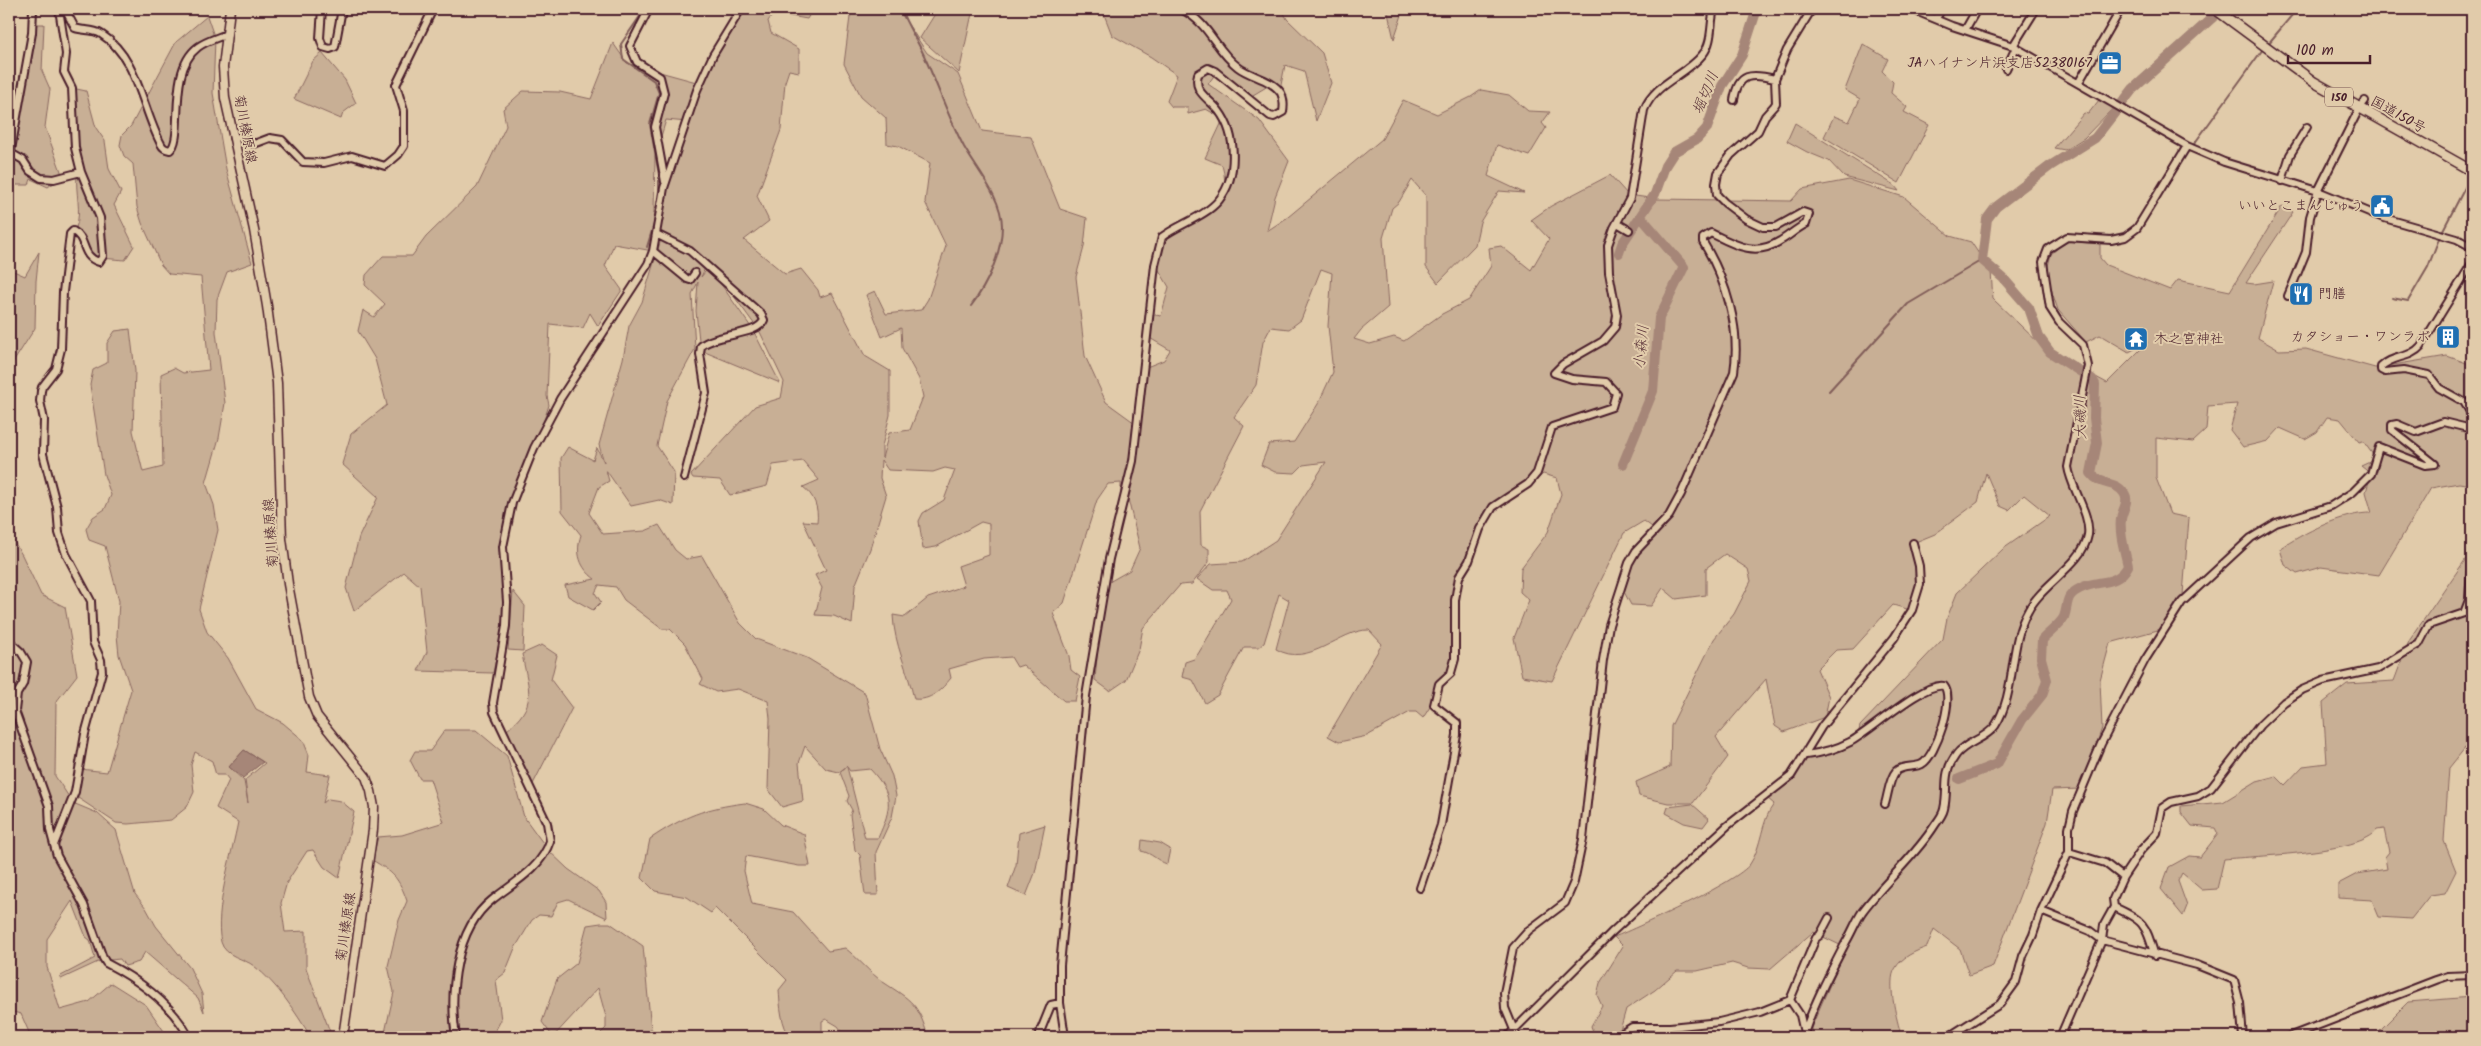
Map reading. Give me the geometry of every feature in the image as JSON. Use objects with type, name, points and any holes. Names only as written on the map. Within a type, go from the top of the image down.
[{"type":"highway","name":"国道150号","points":[[2215,9],[2314,82],[2362,105],[2472,171]]},
{"type":"main road","name":"菊川榛原線","points":[[230,9],[223,67],[225,98],[254,230],[267,306],[276,384],[282,539],[288,584],[309,698],[317,716],[366,777],[374,807],[373,830],[343,1037]]},
{"type":"street","points":[[9,161],[32,34],[33,9]]},
{"type":"street","points":[[54,845],[75,792],[85,734],[102,672],[101,660],[93,642],[91,601],[66,554],[60,533],[57,507],[43,454],[44,420],[40,401],[42,388],[56,369],[61,349],[64,284],[70,234],[73,231],[78,235],[88,257],[99,262],[103,256],[100,218],[81,172],[75,148],[72,88],[64,72],[66,54],[59,9]]},
{"type":"street","points":[[65,9],[75,28],[94,31],[102,35],[121,54],[142,97],[161,145],[170,150],[175,142],[177,97],[185,64],[198,47],[226,34]]},
{"type":"street","points":[[322,9],[320,38],[323,47],[330,49],[335,47],[342,9]]},
{"type":"street","points":[[233,138],[241,137],[254,144],[270,138],[282,140],[303,162],[324,163],[352,156],[385,166],[398,155],[404,146],[404,111],[396,86],[433,9]]},
{"type":"street","points":[[649,9],[630,46],[637,62],[660,77],[664,93],[655,127],[666,183]]},
{"type":"street","points":[[456,1037],[454,1002],[458,964],[463,938],[470,923],[492,900],[539,862],[550,841],[547,823],[494,712],[506,626],[507,602],[503,547],[512,503],[534,448],[560,399],[604,329],[640,277],[653,251],[666,183],[703,76],[741,9]]},
{"type":"street","points":[[1065,1037],[1060,1003],[1061,956],[1086,696],[1109,559],[1133,461],[1155,265],[1162,237],[1218,202],[1232,175],[1232,147],[1227,126],[1218,110],[1198,90],[1196,82],[1198,74],[1208,68],[1215,70],[1270,116],[1274,117],[1283,112],[1284,106],[1282,94],[1276,88],[1229,60],[1205,25],[1193,15],[1181,9]]},
{"type":"street","points":[[1420,888],[1441,825],[1457,735],[1457,722],[1434,705],[1439,684],[1451,673],[1455,659],[1455,600],[1459,577],[1469,560],[1480,529],[1493,507],[1528,484],[1537,473],[1552,427],[1612,407],[1616,401],[1616,393],[1606,382],[1572,379],[1554,373],[1563,364],[1602,341],[1615,327],[1617,315],[1608,252],[1609,240],[1630,198],[1634,167],[1648,101],[1659,88],[1703,55],[1708,44],[1714,9]]},
{"type":"street","points":[[1517,1037],[1505,1008],[1504,992],[1513,948],[1529,930],[1565,903],[1574,882],[1583,838],[1609,625],[1629,563],[1636,551],[1669,516],[1681,494],[1734,372],[1737,354],[1726,290],[1703,242],[1703,238],[1711,233],[1734,246],[1761,250],[1778,242],[1806,224],[1809,214],[1803,212],[1776,227],[1763,227],[1746,219],[1717,195],[1716,184],[1718,173],[1731,155],[1758,131],[1765,116],[1776,103],[1775,79],[1787,50],[1812,9]]},
{"type":"street","points":[[1911,9],[1965,30],[2015,46],[2187,146],[2224,162],[2318,191],[2382,217],[2457,239],[2472,247]]},
{"type":"street","points":[[1936,18],[1942,9]]},
{"type":"street","points":[[1965,30],[1978,9]]},
{"type":"street","points":[[2006,69],[2015,46],[2036,9]]},
{"type":"street","points":[[2079,82],[2121,9]]},
{"type":"street","points":[[1734,100],[1736,85],[1743,78],[1756,76],[1775,79]]},
{"type":"street","points":[[2288,296],[2306,252],[2310,217],[2318,191],[2362,105]]},
{"type":"street","points":[[2282,181],[2290,155],[2307,127]]},
{"type":"street","points":[[1805,1034],[1821,994],[1862,913],[1934,828],[1944,810],[1946,776],[1949,765],[1958,752],[1993,728],[2004,710],[2021,627],[2027,612],[2035,599],[2079,555],[2086,543],[2088,532],[2087,520],[2070,480],[2068,467],[2088,366],[2082,345],[2059,322],[2050,308],[2043,262],[2048,249],[2057,241],[2067,237],[2111,240],[2125,236],[2137,228],[2187,146]]},
{"type":"street","points":[[10,153],[22,160],[30,171],[41,178],[54,179],[81,172]]},
{"type":"street","points":[[1617,222],[1629,230]]},
{"type":"street","points":[[656,234],[690,250],[762,314],[764,320],[754,330],[711,340],[701,346],[700,354],[706,393],[684,478]]},
{"type":"street","points":[[653,251],[687,279],[690,280],[695,273]]},
{"type":"street","points":[[2472,263],[2415,354],[2386,361],[2380,367],[2385,372],[2404,370],[2429,375],[2439,388],[2464,402],[2472,416]]},
{"type":"street","points":[[1948,1037],[2000,1004],[2016,982],[2023,956],[2034,935],[2041,911],[2068,852],[2069,828],[2073,811],[2101,744],[2146,660],[2182,602],[2251,538],[2276,524],[2331,506],[2358,489],[2371,474],[2379,447],[2425,465],[2435,464],[2392,430],[2392,425],[2397,424],[2416,432],[2444,422],[2472,429]]},
{"type":"street","points":[[1507,1037],[1580,962],[1727,826],[1791,776],[1806,755],[1822,726],[1894,638],[1912,610],[1920,584],[1919,566],[1913,543]]},
{"type":"street","points":[[2060,1037],[2102,940],[2104,925],[2114,907],[2113,900],[2123,877],[2141,850],[2157,833],[2162,808],[2171,802],[2198,796],[2211,788],[2260,725],[2284,702],[2302,690],[2323,680],[2378,669],[2418,644],[2429,625],[2464,613],[2469,600],[2472,554]]},
{"type":"street","points":[[9,641],[21,652],[27,662],[23,684],[17,694],[15,711],[49,806],[50,830],[57,856],[84,904],[106,963],[136,980],[170,1009],[189,1037]]},
{"type":"street","points":[[1806,755],[1833,750],[1850,742],[1885,716],[1916,697],[1937,686],[1944,686],[1948,693],[1946,711],[1931,755],[1922,764],[1896,771],[1885,804]]},
{"type":"street","points":[[2068,852],[2105,863],[2123,877]]},
{"type":"street","points":[[2114,907],[2139,920],[2147,929],[2155,956]]},
{"type":"street","points":[[2041,911],[2090,931],[2102,940],[2155,956],[2197,965],[2234,980],[2240,1003],[2243,1037]]},
{"type":"street","points":[[1616,1037],[1632,1028],[1670,1027],[1718,1022],[1760,1012],[1790,1000],[1816,938],[1820,935],[1829,918]]},
{"type":"street","points":[[2288,1037],[2436,980],[2448,976],[2472,975]]},
{"type":"street","points":[[1790,1000],[1800,1015],[1805,1034]]},
{"type":"street","points":[[1038,1037],[1051,1005],[1060,1003]]},
{"type":"shaded area","points":[[740,9],[813,9],[807,19],[774,13],[768,21],[771,33],[799,49],[799,72],[789,70],[785,82],[781,130],[757,196],[769,221],[744,240],[785,274],[801,269],[818,290],[820,297],[832,293],[865,356],[890,371],[890,415],[882,446],[882,458],[889,433],[910,430],[923,397],[919,379],[902,348],[901,328],[882,337],[866,295],[875,291],[886,314],[921,310],[928,299],[946,246],[925,202],[930,163],[898,146],[887,144],[886,118],[861,96],[844,64],[851,9],[898,9],[927,53],[958,74],[982,131],[1031,137],[1060,209],[1087,218],[1084,247],[1076,277],[1085,356],[1106,402],[1135,423],[1144,368],[1164,360],[1170,350],[1148,337],[1150,314],[1161,316],[1169,287],[1159,270],[1155,269],[1158,253],[1161,244],[1171,231],[1211,206],[1223,191],[1225,180],[1222,165],[1205,158],[1221,124],[1221,118],[1206,109],[1188,114],[1188,107],[1172,107],[1167,101],[1177,75],[1151,57],[1112,35],[1102,9],[1282,9],[1287,19],[1322,53],[1331,83],[1316,121],[1304,71],[1285,65],[1281,85],[1268,86],[1253,95],[1216,73],[1208,84],[1259,120],[1289,161],[1275,197],[1267,231],[1288,217],[1382,139],[1403,100],[1437,114],[1481,90],[1509,95],[1528,111],[1550,112],[1542,123],[1546,128],[1529,156],[1497,145],[1488,176],[1524,193],[1499,191],[1480,222],[1475,245],[1438,283],[1426,267],[1426,196],[1412,180],[1399,202],[1392,208],[1383,238],[1388,307],[1361,330],[1354,339],[1370,344],[1394,337],[1404,341],[1442,314],[1469,300],[1491,266],[1489,248],[1501,246],[1531,270],[1549,239],[1531,220],[1551,206],[1610,175],[1628,195],[1657,199],[1791,201],[1802,189],[1849,180],[1904,197],[1950,236],[1971,242],[1991,272],[1993,299],[2046,350],[2107,383],[2148,342],[2129,352],[2100,335],[2086,342],[2058,310],[2046,274],[2051,254],[2066,241],[2100,244],[2100,258],[2106,265],[2170,290],[2178,280],[2230,291],[2282,206],[2293,212],[2246,283],[2254,284],[2273,281],[2258,338],[2279,350],[2306,349],[2375,368],[2447,356],[2472,365],[2472,485],[2459,483],[2431,488],[2379,575],[2321,567],[2297,574],[2285,565],[2280,549],[2300,536],[2324,525],[2349,516],[2372,513],[2366,492],[2371,474],[2361,466],[2376,459],[2363,441],[2359,442],[2340,419],[2327,417],[2317,432],[2305,439],[2280,428],[2268,441],[2243,447],[2230,430],[2237,404],[2208,406],[2206,430],[2193,442],[2156,438],[2156,478],[2170,514],[2189,518],[2183,595],[2165,628],[2110,643],[2100,680],[2102,728],[2081,789],[2052,790],[2047,823],[1993,966],[1969,975],[1960,949],[1934,929],[1927,947],[1905,958],[1895,969],[1893,975],[1893,999],[1900,1031],[1886,1037],[1812,1037],[1811,1028],[1846,948],[1813,932],[1770,969],[1748,968],[1732,963],[1697,971],[1677,971],[1655,990],[1626,1009],[1619,1034],[1614,1037],[1595,1037],[1591,1026],[1602,1006],[1597,995],[1600,983],[1623,946],[1614,937],[1665,914],[1727,882],[1750,864],[1757,850],[1766,818],[1774,804],[1767,798],[1810,755],[1857,740],[1860,726],[1943,639],[1947,618],[1957,593],[2003,549],[2050,516],[2024,495],[2009,510],[2000,506],[1986,473],[1978,502],[1935,534],[1913,543],[1920,575],[1914,611],[1893,605],[1853,649],[1836,650],[1817,669],[1829,697],[1825,717],[1784,732],[1775,726],[1766,679],[1716,737],[1728,757],[1693,803],[1668,803],[1639,796],[1636,782],[1670,767],[1671,726],[1714,639],[1734,614],[1751,581],[1748,569],[1725,554],[1706,568],[1706,595],[1676,599],[1663,588],[1651,606],[1631,605],[1622,588],[1636,551],[1656,530],[1644,521],[1624,533],[1552,681],[1522,676],[1514,638],[1529,600],[1520,592],[1521,568],[1548,532],[1561,494],[1557,478],[1543,474],[1522,493],[1503,500],[1469,547],[1458,583],[1454,662],[1439,684],[1433,702],[1423,718],[1416,712],[1410,712],[1367,736],[1339,742],[1328,736],[1382,644],[1369,630],[1347,635],[1312,652],[1288,654],[1276,649],[1289,600],[1279,594],[1264,643],[1259,647],[1244,647],[1218,695],[1205,703],[1193,680],[1182,677],[1185,662],[1194,659],[1198,654],[1231,599],[1227,590],[1213,590],[1197,579],[1211,564],[1242,562],[1276,540],[1326,462],[1303,465],[1295,473],[1275,472],[1261,465],[1269,444],[1294,442],[1318,404],[1333,372],[1328,326],[1332,273],[1321,269],[1301,320],[1289,329],[1271,327],[1263,342],[1256,385],[1234,417],[1244,426],[1200,511],[1201,545],[1209,549],[1209,562],[1192,584],[1180,585],[1143,628],[1139,649],[1126,680],[1110,691],[1095,680],[1101,611],[1109,582],[1130,570],[1140,548],[1128,499],[1121,499],[1121,483],[1108,484],[1097,500],[1064,603],[1053,613],[1069,656],[1071,670],[1080,677],[1075,701],[1064,701],[1023,665],[1017,667],[1011,657],[984,659],[949,669],[951,678],[939,690],[926,698],[914,699],[896,636],[893,615],[905,617],[928,598],[964,586],[958,566],[989,555],[989,524],[981,522],[936,547],[923,549],[919,521],[923,513],[944,500],[955,470],[945,468],[933,472],[888,470],[881,460],[880,478],[886,496],[870,549],[855,586],[852,624],[834,616],[815,615],[822,588],[815,575],[826,570],[803,521],[817,522],[813,498],[803,487],[819,480],[803,461],[773,465],[767,486],[730,495],[720,480],[693,478],[691,475],[755,406],[781,398],[784,382],[760,332],[709,262],[691,254],[706,266],[701,277],[709,267],[753,330],[780,383],[700,350],[696,311],[698,282],[692,294],[695,349],[667,401],[657,446],[674,472],[673,505],[659,500],[631,506],[606,470],[609,481],[599,487],[589,513],[603,534],[645,531],[659,525],[675,550],[686,559],[702,556],[740,623],[756,639],[807,658],[865,693],[880,749],[892,776],[896,796],[892,817],[876,852],[878,895],[865,895],[860,855],[855,850],[850,815],[852,810],[847,801],[849,796],[840,772],[847,766],[839,772],[826,769],[805,746],[799,763],[803,801],[782,807],[768,789],[770,718],[768,701],[738,689],[716,692],[700,684],[703,679],[685,644],[670,629],[662,629],[624,600],[616,587],[599,585],[595,593],[601,602],[593,610],[568,596],[565,585],[595,579],[582,565],[580,560],[579,542],[581,535],[562,511],[561,458],[568,447],[593,460],[597,448],[604,462],[599,445],[623,359],[629,326],[642,302],[661,239],[654,235],[653,251],[614,244],[605,266],[622,290],[598,326],[590,313],[583,328],[550,324],[547,396],[549,405],[501,550],[507,602],[493,673],[418,671],[427,652],[420,586],[404,572],[354,611],[346,588],[359,537],[378,497],[342,464],[351,434],[387,405],[375,359],[358,331],[363,310],[374,317],[385,304],[365,285],[366,275],[383,256],[412,256],[426,237],[477,187],[506,126],[503,109],[523,91],[560,92],[591,99],[613,43],[627,63],[700,83]],"holes":[[[666,120],[687,122],[654,213],[655,156]],[[847,767],[850,771],[870,769],[878,778],[887,794],[888,809],[878,838],[865,838]]]},
{"type":"shaded area","points":[[938,9],[973,9],[959,73],[920,38]]},
{"type":"shaded area","points":[[1387,9],[1404,9],[1394,39]]},
{"type":"shaded area","points":[[207,16],[215,39],[213,93],[226,169],[252,263],[227,272],[217,299],[216,332],[225,403],[219,438],[206,483],[214,505],[218,530],[199,609],[207,632],[228,658],[256,709],[283,723],[303,740],[309,755],[307,772],[330,775],[323,803],[328,799],[341,801],[354,812],[339,878],[324,867],[313,850],[307,851],[287,882],[281,903],[285,932],[306,931],[306,968],[332,1037],[311,1037],[286,999],[271,981],[250,963],[231,954],[223,947],[219,930],[220,915],[238,822],[216,808],[229,780],[225,775],[216,775],[212,761],[195,752],[191,765],[194,792],[187,807],[171,820],[128,824],[116,823],[78,798],[80,769],[107,772],[131,690],[119,655],[117,635],[119,601],[105,546],[89,540],[86,529],[93,517],[105,509],[111,495],[104,475],[90,385],[93,370],[107,363],[107,343],[115,331],[130,329],[135,371],[133,431],[143,472],[163,467],[161,374],[174,368],[183,373],[209,370],[201,277],[169,274],[161,265],[137,207],[133,164],[124,156],[120,145],[122,135],[131,126],[176,42]],"holes":[[[244,750],[265,763],[245,780],[248,803],[244,781],[229,767]]]},
{"type":"shaded area","points":[[37,24],[44,24],[42,71],[50,89],[45,127],[63,177],[48,187],[31,179],[29,185],[9,185],[11,144],[17,103]]},
{"type":"shaded area","points":[[1863,44],[1888,59],[1882,71],[1893,82],[1891,93],[1907,107],[1904,112],[1929,125],[1899,183],[1824,137],[1834,116],[1849,122],[1860,99],[1845,90]]},
{"type":"shaded area","points":[[322,53],[345,80],[356,103],[343,113],[341,119],[294,99],[313,61]]},
{"type":"shaded area","points":[[72,88],[86,91],[96,128],[105,141],[109,169],[121,192],[114,205],[134,246],[125,260],[88,257],[76,228],[78,208]]},
{"type":"shaded area","points":[[2099,100],[2114,107],[2084,138],[2065,150],[2054,148],[2084,113],[2088,114]]},
{"type":"shaded area","points":[[1795,123],[1894,185],[1899,191],[1844,177],[1829,161],[1787,141]]},
{"type":"shaded area","points":[[39,252],[35,328],[9,369],[9,269],[25,276]]},
{"type":"shaded area","points":[[9,533],[41,595],[65,607],[77,675],[56,702],[55,776],[73,803],[97,813],[116,830],[135,894],[146,908],[156,926],[190,968],[202,994],[204,1012],[198,998],[145,952],[139,962],[125,966],[120,959],[100,961],[61,979],[59,977],[95,958],[90,940],[86,937],[72,901],[47,939],[47,967],[60,1010],[89,1002],[111,983],[146,1005],[168,1037],[31,1037],[21,1014],[9,1011]]},
{"type":"shaded area","points":[[2472,550],[2472,744],[2469,743],[2449,768],[2444,841],[2456,871],[2445,893],[2430,895],[2411,919],[2379,917],[2372,900],[2338,898],[2338,884],[2357,874],[2387,869],[2385,857],[2389,852],[2384,829],[2377,830],[2367,838],[2351,844],[2330,848],[2282,855],[2224,859],[2217,889],[2202,890],[2182,873],[2178,881],[2187,906],[2183,916],[2161,889],[2169,867],[2189,856],[2200,857],[2218,834],[2215,828],[2192,826],[2181,812],[2181,806],[2223,802],[2257,781],[2276,776],[2285,785],[2303,766],[2327,763],[2323,703],[2347,684],[2394,681],[2409,641]]},
{"type":"shaded area","points":[[513,591],[525,606],[523,651],[508,650]]},
{"type":"shaded area","points":[[542,645],[557,655],[551,680],[572,708],[532,786],[506,731],[523,713],[529,697],[522,654]]},
{"type":"shaded area","points":[[445,730],[476,730],[507,756],[524,817],[548,850],[568,869],[599,891],[606,902],[607,918],[568,899],[558,902],[551,916],[539,915],[532,920],[515,948],[505,973],[496,980],[501,1020],[492,1037],[384,1037],[394,992],[388,966],[399,920],[407,901],[394,876],[372,860],[378,837],[402,835],[444,822],[430,779],[420,779],[410,760],[415,751],[430,751]]},
{"type":"shaded area","points":[[244,750],[263,762],[243,778],[229,767]]},
{"type":"shaded area","points":[[745,803],[764,809],[781,825],[804,834],[810,866],[799,866],[746,856],[744,871],[752,904],[793,912],[828,951],[845,948],[878,978],[913,1004],[921,1017],[928,1037],[846,1037],[838,1026],[826,1019],[822,1021],[822,1037],[791,1037],[783,1021],[779,996],[779,990],[787,980],[715,908],[711,913],[687,897],[655,891],[642,878],[650,839],[695,814]]},
{"type":"shaded area","points":[[1692,804],[1709,819],[1703,827],[1684,823],[1666,813],[1668,807]]},
{"type":"shaded area","points":[[1045,825],[1035,873],[1026,896],[1008,888],[1016,865],[1019,833]]},
{"type":"shaded area","points":[[1142,840],[1160,843],[1170,849],[1167,864],[1141,851]]},
{"type":"shaded area","points":[[610,923],[643,946],[651,1029],[663,1037],[597,1037],[606,1028],[606,1017],[598,988],[553,1037],[542,1022],[557,979],[577,963],[587,925]]},
{"type":"shaded area","points":[[2472,997],[2472,1037],[2373,1037],[2408,1002]]},
{"type":"waterway","points":[[645,9],[621,44],[623,59],[654,81],[659,93],[650,124],[659,175],[659,191],[654,224],[647,247]]},
{"type":"waterway","points":[[901,9],[923,53],[964,147],[988,185],[1001,216],[1001,236],[993,268],[971,306]]},
{"type":"waterway","name":"堀切川","points":[[1619,253],[1622,244],[1655,194],[1665,166],[1674,152],[1697,139],[1707,128],[1722,86],[1742,55],[1757,9]]},
{"type":"waterway","name":"大磯川","points":[[1959,779],[1997,764],[2022,720],[2042,695],[2047,680],[2041,658],[2042,640],[2064,617],[2069,597],[2087,585],[2113,580],[2124,573],[2128,566],[2121,525],[2126,496],[2116,486],[2099,480],[2091,473],[2097,443],[2094,418],[2095,384],[2092,379],[2050,352],[2039,337],[2029,308],[2003,278],[1982,260],[1987,219],[1996,207],[2050,166],[2095,138],[2133,89],[2222,9]]},
{"type":"waterway","points":[[2268,44],[2297,9]]},
{"type":"waterway","points":[[2194,144],[2263,49]]},
{"type":"waterway","points":[[2442,232],[2472,174]]},
{"type":"waterway","name":"小森川","points":[[1623,464],[1653,391],[1659,318],[1684,267],[1641,217]]},
{"type":"waterway","points":[[2392,298],[2408,301],[2428,267],[2440,236]]},
{"type":"waterway","points":[[1829,391],[1908,304],[1982,260]]},
{"type":"place","name":"JAハイナン片浜支店52380167","points":[[2110,63]]},
{"type":"place","name":"いいとこまんじゅう","points":[[2382,206]]},
{"type":"place","name":"門膳","points":[[2301,294]]},
{"type":"place","name":"カタショー・ワンラボ","points":[[2448,337]]},
{"type":"place","name":"木之宮神社","points":[[2136,339]]}]
